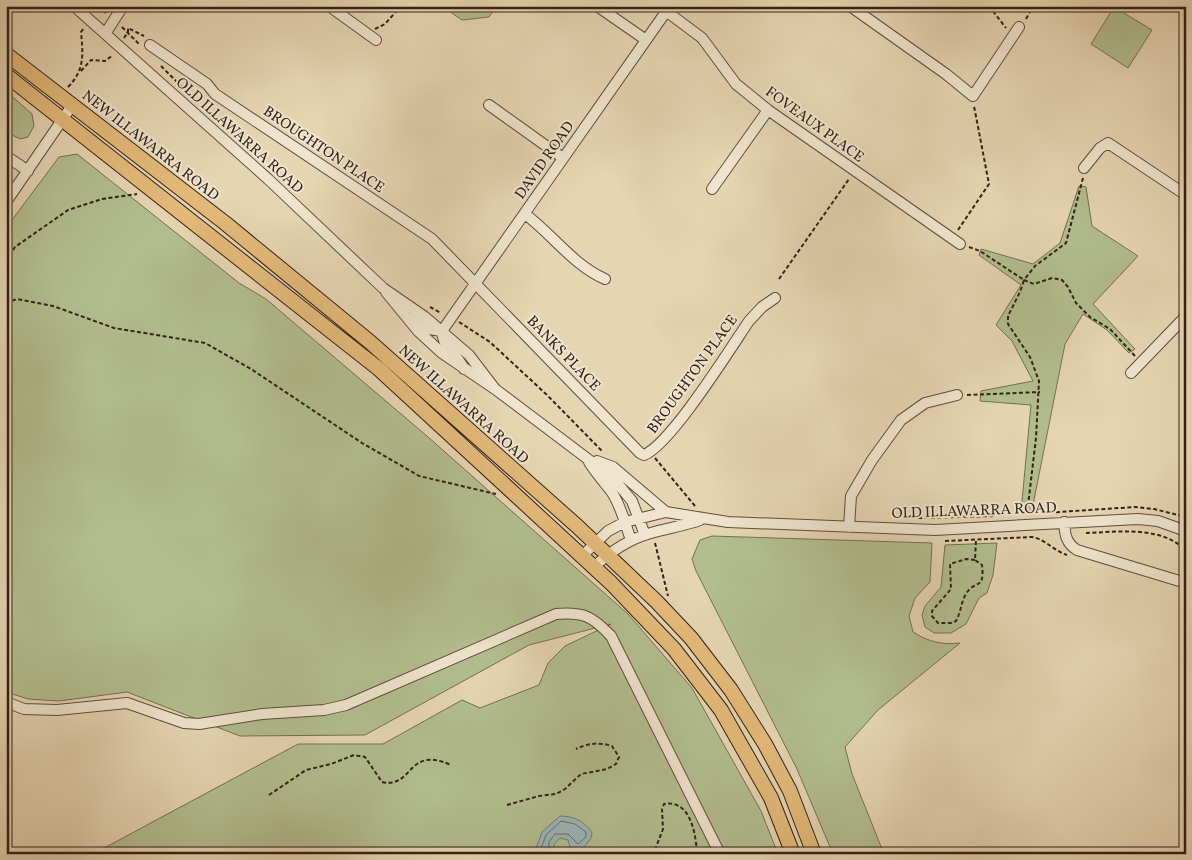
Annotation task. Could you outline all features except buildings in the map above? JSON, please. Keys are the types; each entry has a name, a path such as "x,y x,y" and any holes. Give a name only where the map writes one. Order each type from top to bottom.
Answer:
{"highway":[{"name":"NEW ILLAWARRA ROAD","path":"6,54 225,223 370,342 596,543 691,638 731,690 765,744 790,791 814,854"},
{"name":"NEW ILLAWARRA ROAD","path":"6,75 156,191 379,369 594,567 674,649 721,710 771,798 793,854"}],"street":[{"name":"OLD ILLAWARRA ROAD","path":"74,6 268,179 383,288 400,311 424,337 464,369 495,389 587,456 624,490 632,501 645,535"},
{"path":"105,34 124,6"},
{"path":"329,6 373,37"},
{"path":"597,6 646,40"},
{"path":"850,6 946,74 972,96 1019,27"},
{"name":"DAVID ROAD","path":"442,331 668,8"},
{"name":"FOVEAUX PLACE","path":"668,8 702,38 736,84 768,110 958,242"},
{"name":"BROUGHTON PLACE","path":"145,46 207,84 215,94 432,239 475,283"},
{"path":"6,202 73,104"},
{"path":"489,105 563,158"},
{"path":"712,189 768,110"},
{"path":"1084,168 1100,148 1108,143 1186,195"},
{"path":"6,156 28,171"},
{"path":"525,214 542,227 582,266 605,279"},
{"name":"BANKS PLACE","path":"475,283 631,446"},
{"name":"OLD ILLAWARRA ROAD","path":"383,288 408,303 469,355 495,389"},
{"name":"BROUGHTON PLACE","path":"631,446 644,455 650,453 677,425 749,321 762,307 775,298"},
{"path":"400,311 411,316 429,329 442,331 444,344 459,357 464,369"},
{"path":"1131,373 1140,361 1186,316"},
{"path":"850,527 851,496 872,460 900,420 925,404 957,395"},
{"name":"OLD ILLAWARRA ROAD","path":"587,456 613,467 666,512"},
{"name":"OLD ILLAWARRA ROAD","path":"587,456 597,476 611,492 631,540"},
{"name":"OLD ILLAWARRA ROAD","path":"582,556 608,532 625,522 666,512 850,527 935,530 1064,522 1151,520 1186,531"},
{"name":"OLD ILLAWARRA ROAD","path":"594,567 607,554 631,540 645,535 681,528 699,515"},
{"path":"1064,522 1065,536 1071,546 1077,550 1186,583"},
{"path":"6,702 24,709 56,710 127,703 184,723 199,724 262,714 324,710 346,705 556,614 575,612 595,619 611,636 720,854"}],"path":[{"path":"373,37 401,6"},
{"path":"989,6 1013,36"},
{"path":"1019,27 1033,6"},
{"path":"81,71 83,53 81,32 99,7 145,46"},
{"path":"66,89 91,60 105,61 112,57 128,32"},
{"path":"158,63 195,100"},
{"path":"972,96 989,184 958,231 958,242 980,251 1024,280 1034,284 1052,278 1062,280 1076,303 1110,330 1140,361"},
{"path":"1027,514 1040,392 1039,381 1030,357 1008,324 1008,316 1024,280 1035,266 1066,243 1083,180 1084,168"},
{"path":"779,279 848,179"},
{"path":"6,261 15,247 68,210 102,199 156,191"},
{"path":"6,303 17,299 53,306 114,328 206,343 251,369 362,443 418,476 498,495"},
{"path":"424,304 490,342 547,395 595,446 609,456"},
{"path":"957,395 1040,392"},
{"path":"650,453 699,515"},
{"path":"915,518 999,516"},
{"path":"1086,533 1128,532 1164,536 1176,542 1186,551"},
{"path":"940,541 1032,537"},
{"path":"975,560 976,539"},
{"path":"966,559 975,560 982,565 983,576 981,582 966,593 956,621 952,623 938,623 932,616 932,612 951,589 950,564 966,559"},
{"path":"507,805 539,796 556,794 565,789 581,774 608,769 616,764 619,757 612,746 603,743 584,745 576,749"},
{"path":"269,795 306,770 331,764 354,754 365,757 382,782 391,784 398,782 421,760 430,759 450,765"},
{"path":"655,850 663,829 662,809 664,804 672,803 680,806 687,814 693,829 697,854"}],"green space":[{"path":"442,6 497,6 489,17 462,20"},
{"path":"1114,7 1152,30 1128,68 1091,44"},
{"path":"6,91 32,114 34,126 28,137 20,139 6,132"},
{"path":"77,154 239,283 266,299 428,437 628,614 692,688 761,811 778,854 93,854 298,744 383,744 462,700 480,708 539,685 548,663 565,646 611,624 529,645 365,735 240,736 127,692 59,701 28,699 6,692 6,228 59,157"},
{"path":"1079,186 1086,187 1092,226 1138,256 1093,304 1135,349 1129,353 1107,330 1083,314 1065,344 1032,510 1021,512 1031,405 980,401 981,391 1033,381 1012,341 996,325 1021,285 979,255 981,249 1033,264 1060,243"},
{"path":"712,536 932,543 930,582 915,598 909,616 913,632 936,642 947,644 960,643 878,710 845,747 852,774 884,854 833,854 797,769 696,571 692,559 700,540"},
{"path":"997,543 993,575 987,593 979,598 966,624 951,633 934,633 925,627 922,615 925,606 941,587 945,545"}],"water":[{"path":"560,816 574,818 582,822 592,833 591,838 579,854 572,854 568,840 560,838 554,844 555,854 534,854 542,832"}]}
